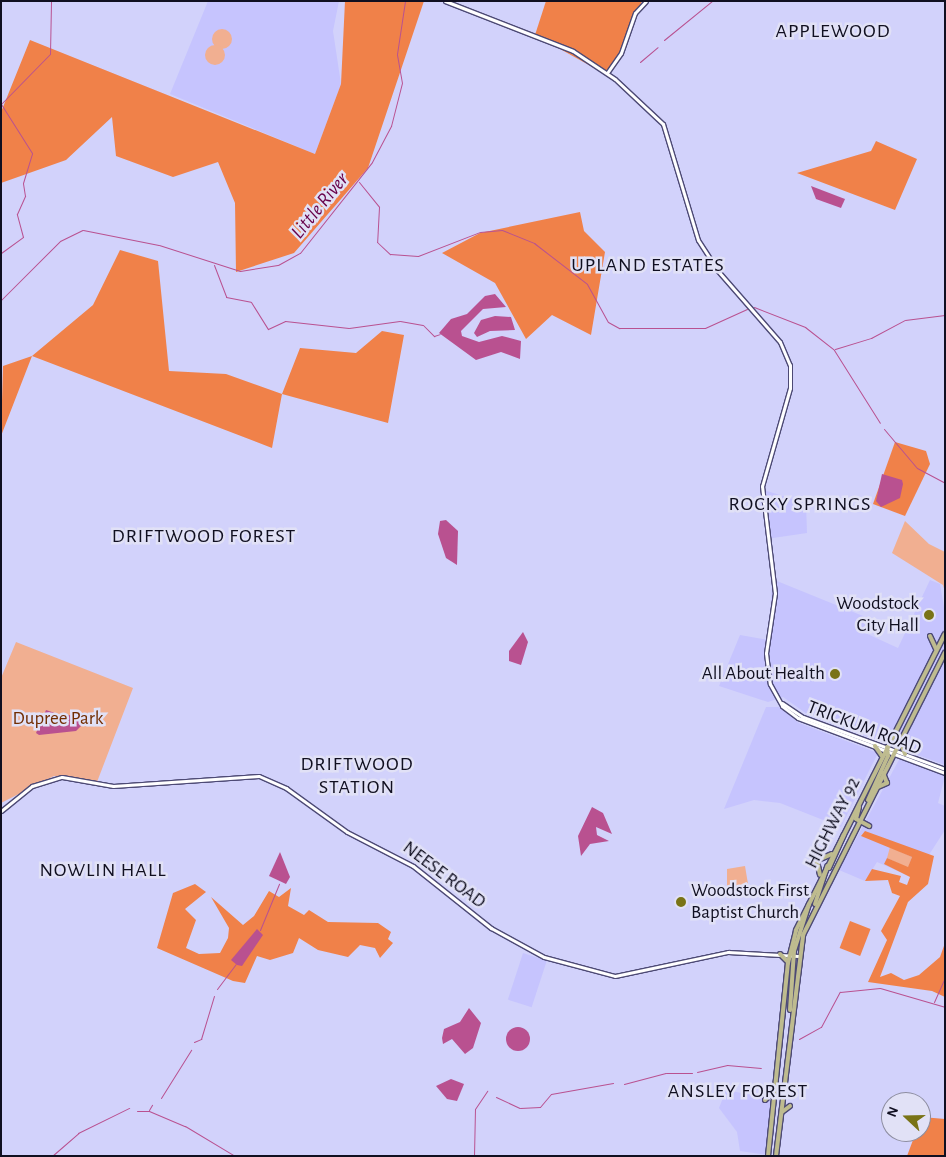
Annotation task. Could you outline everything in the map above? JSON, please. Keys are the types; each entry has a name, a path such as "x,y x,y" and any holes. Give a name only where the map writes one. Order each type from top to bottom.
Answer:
{"main road":[{"path":"936,651 930,636 945,634"},
{"name":"HIGHWAY 92","path":"794,955 792,946 809,900 828,867 945,634"},
{"name":"HIGHWAY 92","path":"768,1156 788,963 794,955 813,911 945,653"},
{"path":"900,740 905,754"},
{"path":"875,746 882,757"},
{"path":"865,808 887,749"},
{"path":"891,758 899,755"},
{"path":"876,788 887,783 883,773"},
{"path":"862,797 856,817 859,822 869,826 863,814"},
{"path":"813,911 828,867 846,828"},
{"path":"819,880 816,861 834,853"},
{"path":"776,1156 791,1015 794,955 809,900"},
{"path":"788,963 781,954 792,946"},
{"path":"765,1100 775,1089"},
{"path":"781,1114 790,1106"}],"street":[{"name":"TRICKUM ROAD","path":"445,1 553,41 607,73 662,124 698,240 788,358 790,388 767,461 761,497 775,593 766,664 780,701 798,718 887,749"},
{"path":"607,73 643,2"},
{"name":"TRICKUM ROAD","path":"780,701 802,717 945,771"},
{"name":"TRICKUM ROAD","path":"894,752 905,754 945,771"},
{"name":"NEESE ROAD","path":"1,811 32,786 62,777 113,786 260,776 286,788 347,832 417,868 491,928 535,954 616,976 702,959 730,951 794,955"}],"shaded area":[{"path":"208,1 339,1 333,31 341,84 315,154 170,94"},
{"path":"345,1 424,1 368,168 294,253 236,272 235,203 218,162 173,177 116,156 112,117 66,160 1,183 1,112 30,40 315,154 341,84"},
{"path":"546,1 642,1 623,50 605,74 535,35"},
{"path":"876,141 917,159 895,210 797,173 871,151"},
{"path":"811,186 845,199 841,208 816,199"},
{"path":"580,212 584,231 605,252 591,335 552,315 526,339 495,283 442,253 480,233"},
{"path":"120,250 158,261 169,371 226,374 282,394 272,448 32,356 93,305"},
{"path":"495,294 506,307 483,309 461,331 462,336 479,342 502,336 521,341 520,359 501,352 476,360 439,333 451,319 467,314 485,296"},
{"path":"495,316 511,317 515,330 490,331 477,337 474,333 481,320"},
{"path":"382,331 404,335 388,423 282,394 300,348 356,353"},
{"path":"32,356 1,436 3,366"},
{"path":"895,442 926,451 930,464 905,516 873,504"},
{"path":"882,474 902,480 903,484 900,498 881,507 876,501"},
{"path":"760,489 806,503 807,533 766,539"},
{"path":"446,520 458,531 457,565 446,558 438,534 440,521"},
{"path":"772,579 868,618 863,632 898,648 930,580 940,584 945,613 945,765 807,714 783,697 768,702 719,686 740,635 769,640"},
{"path":"523,632 528,642 521,665 509,661 509,651"},
{"path":"766,707 779,707 799,723 878,753 841,827 780,803 754,800 724,809"},
{"path":"46,710 64,716 83,713 89,718 76,731 39,735 36,733"},
{"path":"900,758 945,776 938,803 945,806 945,830 914,878 877,862 865,881 839,870"},
{"path":"592,807 603,813 612,834 596,827 597,835 609,841 590,844 581,856 578,836"},
{"path":"865,831 934,856 928,884 908,902 880,977 891,973 904,980 919,975 940,957 945,943 945,997 932,991 868,982 887,940 881,931 900,896 892,893 888,880 865,881 872,869 901,876 899,882 907,885 910,877 884,864 887,858 908,867 912,857 861,836"},
{"path":"280,852 290,877 286,884 269,876"},
{"path":"195,884 206,892 185,909 196,920 186,948 199,954 220,953 228,938 229,928 211,897 243,925 254,916 269,891 279,897 291,888 288,906 304,915 309,910 328,922 378,923 391,932 388,939 393,943 380,958 375,948 360,945 348,957 318,950 299,938 293,953 270,960 257,956 245,983 233,981 157,948 173,893"},
{"path":"850,921 871,929 860,956 840,948"},
{"path":"257,929 263,935 242,966 237,965 231,960"},
{"path":"523,953 547,961 532,1007 508,1000"},
{"path":"469,1008 481,1023 473,1048 465,1054 452,1039 443,1044 442,1038 444,1029 460,1022"},
{"path":"518,1027 526,1031 530,1039 526,1047 518,1051 510,1047 506,1039 510,1031"},
{"path":"451,1079 464,1084 457,1101 447,1099 436,1086"},
{"path":"726,1090 771,1099 767,1155 740,1151 737,1132 719,1108"},
{"path":"931,1118 945,1119 945,1156 907,1156 912,1142 931,1142"}],"green space":[{"path":"222,29 229,32 232,39 229,46 222,49 215,46 212,39 215,32"},
{"path":"215,45 222,48 225,55 222,62 215,65 208,62 205,55 208,48"},
{"path":"905,521 929,544 945,552 945,592 943,585 892,553"},
{"name":"Dupree Park","path":"16,642 133,688 97,782 54,776 1,803 1,678"},
{"path":"890,847 912,857 908,868 887,858"},
{"path":"745,866 750,896 727,898 727,869"}],"waterway":[{"path":"1,253 23,237 17,214 25,196 23,183 32,153 1,104 50,54 51,1"},
{"name":"Little River","path":"1,300 60,241 83,230 159,245 240,271 278,265 300,253 372,162 391,126 402,83 397,54 405,1"},
{"path":"664,40 712,1"},
{"path":"640,62 658,47"},
{"path":"359,182 379,207 377,242 390,254 418,256 480,232 502,230 534,243 587,284 608,322 619,328 705,328 747,309"},
{"path":"214,265 226,297 251,302 268,329 285,321 349,328 400,321 423,325 434,336 440,334"},
{"path":"754,307 805,327 834,350 880,423"},
{"path":"835,349 871,338 905,320 945,315"},
{"path":"884,429 917,468 945,483"},
{"path":"260,930 279,884"},
{"path":"217,989 236,964"},
{"path":"934,1002 945,977"},
{"path":"799,1039 821,1027 840,992 880,988 945,1007"},
{"path":"194,1042 201,1039 214,996"},
{"path":"161,1098 191,1050"},
{"path":"697,1072 727,1065 761,1068"},
{"path":"624,1084 666,1073 692,1073"},
{"path":"496,1097 520,1108 540,1107 551,1094 613,1083"},
{"path":"474,1156 475,1109 487,1091"},
{"path":"149,1110 152,1105"},
{"path":"52,1156 78,1133 129,1108"},
{"path":"137,1111 149,1111 185,1126 235,1156"}],"place":[{"name":"Woodstock City Hall","path":"929,615"},
{"name":"All About Health","path":"835,674"},
{"name":"Woodstock First Baptist Church","path":"681,902"}],"district":[{"name":"APPLEWOOD","path":"833,31"},
{"name":"UPLAND ESTATES","path":"648,265"},
{"name":"ROCKY SPRINGS","path":"800,504"},
{"name":"DRIFTWOOD FOREST","path":"204,536"},
{"name":"DRIFTWOOD STATION","path":"357,776"},
{"name":"NOWLIN HALL","path":"103,870"},
{"name":"ANSLEY FOREST","path":"738,1091"}]}
